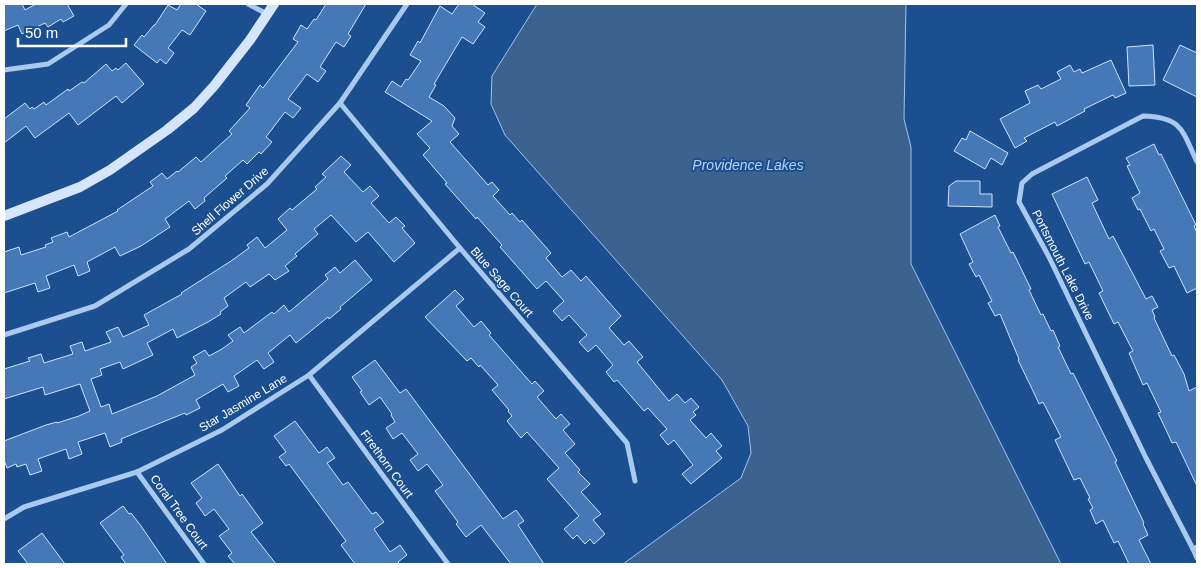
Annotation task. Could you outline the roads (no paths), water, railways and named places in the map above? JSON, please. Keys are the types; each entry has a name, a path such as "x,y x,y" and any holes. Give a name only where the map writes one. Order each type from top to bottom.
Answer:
{"street":[{"path":"4,70 48,64 109,25 126,4"},
{"path":"248,4 267,14"},
{"path":"4,216 80,187 110,170 167,130 194,108 214,86 250,40 274,4"},
{"name":"Shell Flower Drive","path":"4,335 95,306 189,249 267,184 340,103 407,4"},
{"name":"Blue Sage Court","path":"340,103 460,248 627,444 635,480"},
{"name":"Portsmouth Lake Drive","path":"1197,162 1182,130 1170,119 1157,116 1143,116 1032,174 1022,182 1020,202 1049,257 1146,458 1195,548 1197,558"},
{"name":"Star Jasmine Lane","path":"4,519 24,507 137,472 222,430 309,376 460,248"},
{"name":"Firethorn Court","path":"309,376 448,564"},
{"name":"Coral Tree Court","path":"137,472 204,564"}],"water":[{"name":"Providence Lakes","path":"537,4 906,4 904,119 911,147 911,264 1061,564 623,564 741,478 751,453 748,426 722,380 505,135 491,104 492,76"}]}
